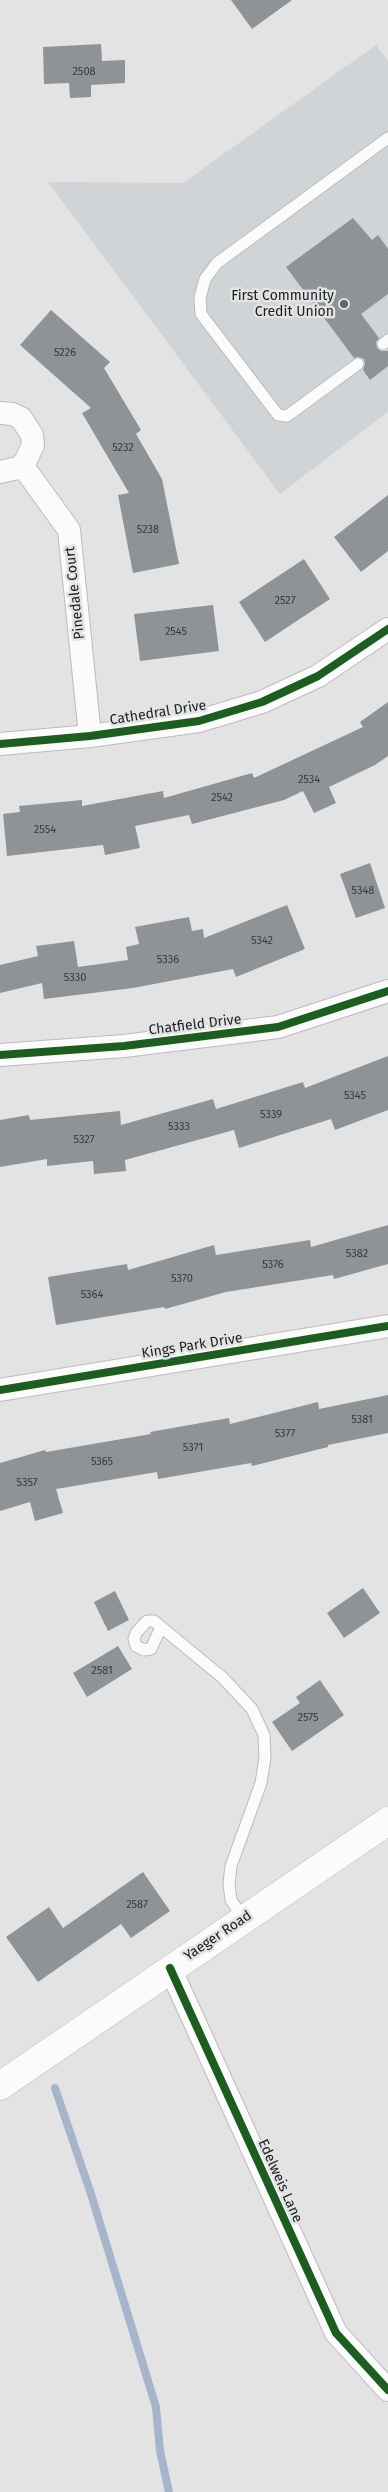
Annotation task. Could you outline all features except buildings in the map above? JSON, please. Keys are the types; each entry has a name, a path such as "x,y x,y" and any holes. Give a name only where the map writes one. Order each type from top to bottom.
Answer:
{"street":[{"path":"0,413 12,414 21,418 32,434 30,454 22,464 8,471 0,472"},
{"name":"Pinedale Court","path":"22,464 69,530 90,736"},
{"name":"Cathedral Drive","path":"0,744 90,736 199,721 262,702 318,676 388,629"},
{"name":"Chatfield Drive","path":"0,1055 124,1046 278,1027 388,991"},
{"name":"Kings Park Drive","path":"0,1390 388,1326"},
{"name":"Yaeger Road","path":"0,2086 170,1968 388,1821"},
{"name":"Edelweis Lane","path":"170,1968 336,2333 388,2390"}],"lane":[{"path":"358,364 287,416 278,415 201,314 200,298 205,279 216,263 388,138"},
{"path":"161,1627 223,1678 252,1710 264,1735 265,1757 261,1783 231,1866 229,1883 231,1900 244,1919"}],"shaded area":[{"path":"376,45 388,61 388,412 280,494 48,182 183,183"}],"waterway":[{"path":"55,2088 91,2194 156,2407 160,2451 169,2492"}],"cycle path":[{"path":"0,744 90,736 199,721 262,702 318,676 388,629"},
{"path":"0,1055 124,1046 278,1027 388,991"},
{"path":"0,1390 388,1326"},
{"path":"170,1968 336,2333 388,2390"}],"place":[{"name":"First Community Credit Union","path":"344,304"}]}
